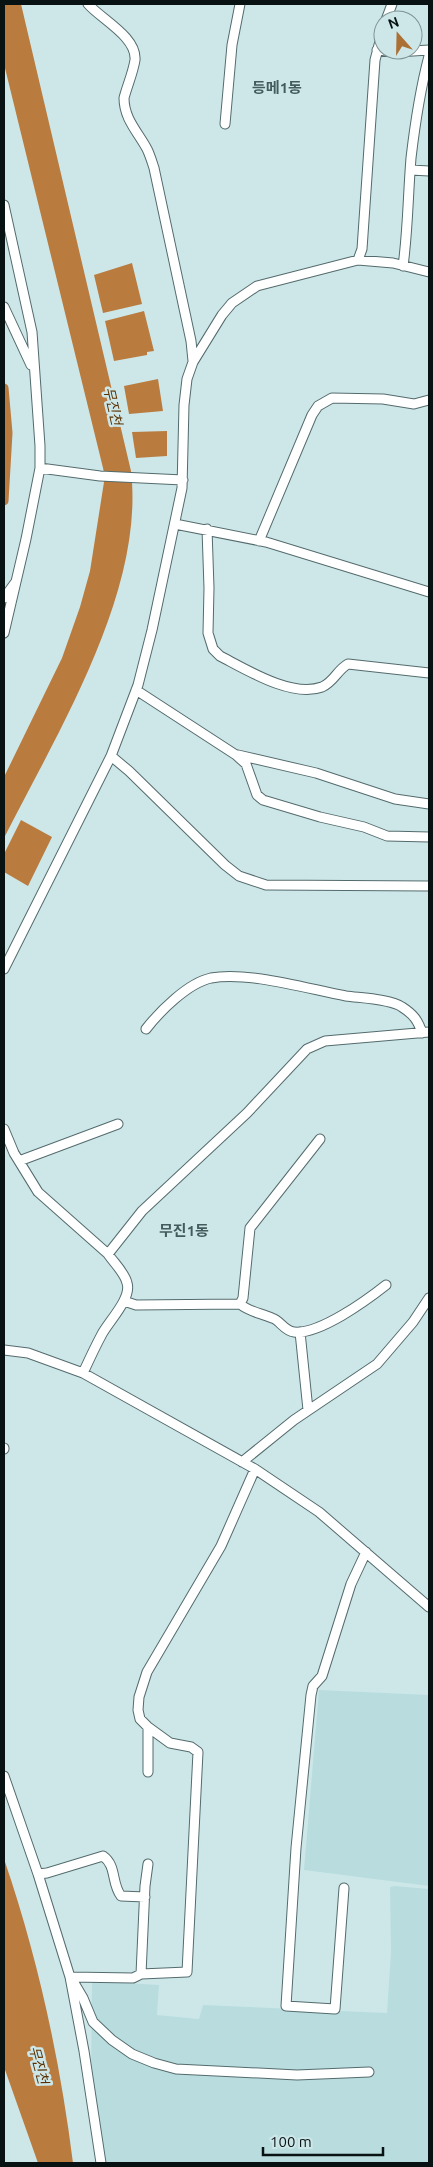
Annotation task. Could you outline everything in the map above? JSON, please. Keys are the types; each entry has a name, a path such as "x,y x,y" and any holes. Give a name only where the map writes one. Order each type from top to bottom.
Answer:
{"street":[{"path":"88,4 120,30 133,50 135,57 124,98 124,105 131,124 147,150 154,168 191,341 193,362"},
{"path":"225,124 232,45 240,4"},
{"path":"403,266 418,107 429,56"},
{"path":"358,260 362,249 374,60"},
{"path":"411,170 429,171"},
{"path":"4,205 32,332 40,468 4,633"},
{"path":"4,239 8,226"},
{"path":"4,970 111,756 136,690 152,630 183,480 184,405 187,379 193,362 222,315 232,303 257,286 358,260 403,266 429,272"},
{"path":"4,307 34,370"},
{"path":"259,541 308,422 318,406 332,398 348,397 383,399 414,404 429,400"},
{"path":"40,468 100,476 183,480"},
{"path":"175,524 259,541 429,592"},
{"path":"207,530 210,588 208,633 213,649 220,656 279,684 300,690 323,686 331,681 348,664 429,673"},
{"path":"4,598 17,580"},
{"path":"136,690 236,754 246,764 257,795 263,800 320,817 364,827 387,836 429,837"},
{"path":"236,754 316,773 395,799 429,804"},
{"path":"111,756 129,771 225,865 239,876 252,881 280,886 429,886"},
{"path":"108,1254 142,1211 247,1113 307,1048 325,1041 426,1032 416,1016 401,1006 394,1004 297,986 225,976 209,978 196,984 155,1018 146,1029"},
{"path":"19,1161 118,1124"},
{"path":"4,1129 19,1161 38,1192 108,1254 128,1285 124,1301 102,1334 83,1373"},
{"path":"240,1304 243,1298 250,1228 320,1139"},
{"path":"124,1301 136,1305 240,1304 245,1308 275,1318 282,1326 293,1332 300,1332 314,1328 346,1313 386,1285"},
{"path":"242,1462 308,1410 376,1364 413,1322 429,1298"},
{"path":"300,1332 308,1410"},
{"path":"4,1350 28,1353 83,1373 255,1469 319,1512 429,1607"},
{"path":"70,1977 133,1978 141,1974 187,1972 198,1752 191,1747 170,1743 148,1728 140,1719 138,1710 143,1680 221,1546 255,1469"},
{"path":"344,1888 335,2009 286,2006 296,1848 311,1695 313,1686 322,1676 351,1584 366,1552"},
{"path":"148,1728 148,1772"},
{"path":"4,1776 38,1874 70,1977 84,2051 101,2163"},
{"path":"38,1874 103,1856 108,1859 112,1868 115,1886 121,1896 145,1897"},
{"path":"141,1974 148,1864"},
{"path":"70,1977 82,1998 92,2022 112,2040 132,2054 154,2063 176,2069 297,2075 369,2072"}],"shaded area":[{"path":"319,1690 429,1695 429,1886 304,1870"},
{"path":"390,1887 429,1889 429,2163 105,2163 91,2074 92,1981 159,1985 157,2015 199,2019 203,2005 387,2013 391,1952"}],"water":[{"name":"무진천","path":"4,4 21,4 131,471 132,517 125,565 111,613 93,660 71,708 4,838 4,777 62,658 80,607 90,571 104,472 4,64"},
{"path":"132,263 142,304 103,313 94,275"},
{"path":"144,311 154,351 147,352 147,355 114,361 105,321"},
{"path":"158,379 163,411 129,414 124,386"},
{"path":"167,431 167,456 136,458 132,432"},
{"path":"21,820 52,837 28,886 4,872 4,854"},
{"name":"무진천","path":"4,1859 27,1934 46,2010 62,2086 73,2163 38,2163 4,2067"}],"waterway":[{"path":"4,388 8,433 4,501"}],"district":[{"name":"등메1동","path":"277,87"},
{"name":"무진1동","path":"184,1230"}]}
